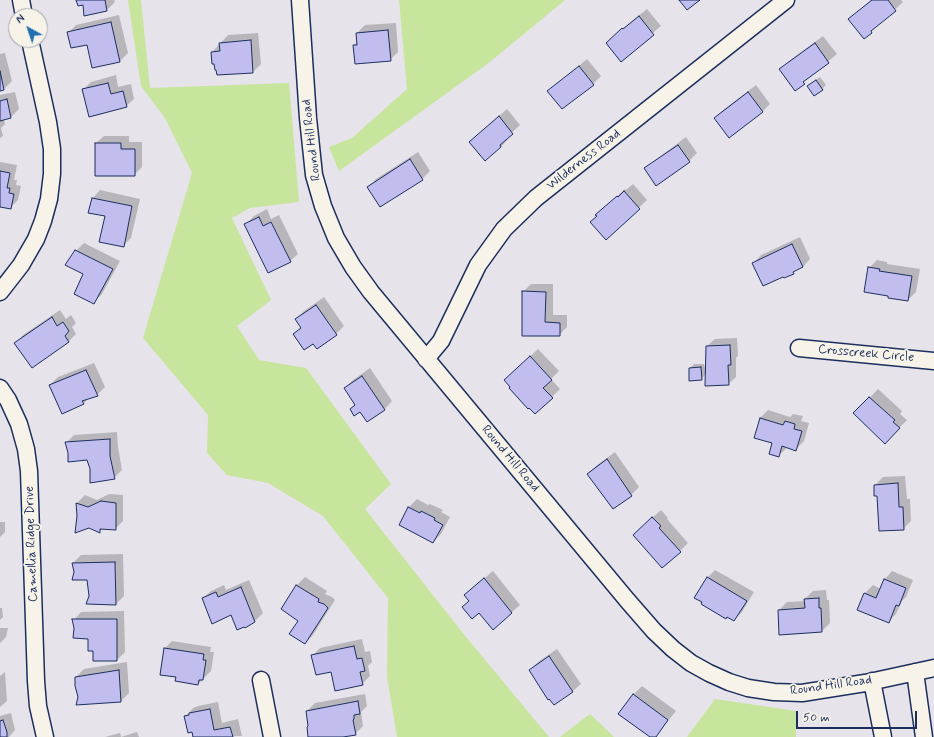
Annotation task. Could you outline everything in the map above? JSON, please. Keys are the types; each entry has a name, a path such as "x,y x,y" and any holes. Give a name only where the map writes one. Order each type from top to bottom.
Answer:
{"street":[{"name":"Round Hill Road","path":"300,0 310,148 314,175 323,206 336,238 370,292 654,631 691,663 709,673 729,682 748,688 774,692 802,693 872,681 934,668"},
{"name":"Wilderness Road","path":"426,360 441,341 478,265 510,224 542,193 786,0"},
{"path":"0,292 21,265 36,240 44,221 49,199 52,174 52,149 48,122 32,48"},
{"name":"Crosscreek Circle","path":"799,348 934,361"},
{"name":"Camellia Ridge Drive","path":"0,388 8,400 19,424 26,450 29,471 38,706 45,737"},
{"path":"915,672 924,737"},
{"path":"261,680 272,737"},
{"path":"872,681 883,737"}],"green space":[{"path":"128,0 141,0 150,88 289,83 299,202 250,208 232,218 271,300 237,326 259,360 306,368 391,484 365,509 466,637 549,737 397,737 387,677 388,598 323,516 268,483 227,475 207,453 208,415 143,338 192,173 165,118 141,86"},
{"path":"399,0 565,0 490,62 339,171 329,147 352,138 407,89"},
{"path":"715,699 796,711 796,737 687,737"},
{"path":"590,714 614,737 560,737"}],"building":[{"path":"76,0 105,0 107,11 84,16 83,5 78,6"},
{"path":"679,0 700,0 687,10"},
{"path":"872,0 888,0 896,11 871,31 872,33 864,39 848,19"},
{"path":"639,16 654,35 621,62 606,43 622,28 623,29"},
{"path":"111,22 120,62 92,68 87,45 71,48 67,32"},
{"path":"388,30 391,61 355,64 353,45 357,45 356,33"},
{"path":"251,40 253,73 217,75 214,64 212,64 211,52 220,51 219,43"},
{"path":"815,43 829,63 803,82 805,84 795,91 779,69"},
{"path":"579,66 594,85 562,109 547,91"},
{"path":"0,71 4,90 0,91"},
{"path":"816,80 823,90 814,96 807,86"},
{"path":"108,83 111,94 123,91 127,107 89,117 82,89"},
{"path":"748,92 763,112 729,138 714,118"},
{"path":"7,99 11,118 0,121 0,101"},
{"path":"499,116 513,134 485,161 469,142"},
{"path":"95,143 121,143 121,149 135,149 135,176 95,176"},
{"path":"678,145 690,162 656,186 644,168"},
{"path":"410,159 423,180 380,207 367,187"},
{"path":"0,171 10,173 7,188 10,188 9,193 14,194 11,209 0,207"},
{"path":"624,191 640,209 606,240 590,222 597,216 595,215"},
{"path":"92,198 132,206 124,247 99,242 105,216 88,213"},
{"path":"259,217 263,226 271,222 291,262 268,273 244,224"},
{"path":"792,244 803,267 793,272 794,274 763,286 752,263"},
{"path":"75,250 113,269 94,304 74,294 83,274 65,265"},
{"path":"868,267 880,269 879,271 912,276 908,301 864,292"},
{"path":"522,291 546,292 545,322 560,323 560,336 522,336"},
{"path":"316,305 337,335 317,349 313,344 304,350 293,334 301,328 295,319"},
{"path":"52,317 57,326 63,322 69,331 65,336 69,342 32,368 14,343"},
{"path":"730,345 731,365 728,365 729,385 705,386 706,346"},
{"path":"530,356 552,380 543,388 553,398 535,414 529,408 528,409 509,388 510,387 504,380"},
{"path":"701,367 702,380 689,381 689,368"},
{"path":"86,370 98,396 82,401 84,404 62,414 49,385"},
{"path":"362,376 385,410 367,422 360,412 354,416 350,409 355,405 344,388"},
{"path":"869,397 895,420 893,422 900,428 885,444 853,413"},
{"path":"760,418 783,425 785,421 795,424 794,429 802,431 796,451 782,446 779,457 769,454 772,443 754,438"},
{"path":"110,439 110,456 115,479 90,483 90,469 87,460 68,462 68,453 65,442"},
{"path":"607,459 632,496 613,509 587,474"},
{"path":"898,483 899,507 903,507 904,530 879,531 877,496 874,496 874,485"},
{"path":"101,501 116,503 116,530 100,529 100,533 89,528 75,533 77,516 76,503 88,507"},
{"path":"408,507 420,513 421,511 435,518 434,520 443,525 433,543 399,525"},
{"path":"652,517 661,526 659,528 681,552 662,568 633,535"},
{"path":"115,562 116,605 86,604 89,596 87,580 72,580 74,572 72,563"},
{"path":"707,577 747,601 734,621 727,617 726,619 694,598"},
{"path":"484,578 512,613 493,630 479,613 472,619 462,607 469,601 464,595"},
{"path":"884,579 906,588 899,606 896,605 889,623 857,610 864,593 876,598"},
{"path":"296,585 319,599 318,602 324,604 328,608 305,644 289,634 298,621 281,609"},
{"path":"241,587 255,622 245,628 244,627 237,630 231,615 212,624 202,598 216,592 218,597"},
{"path":"819,598 822,632 779,635 778,610 805,608 804,599"},
{"path":"72,619 117,619 117,661 93,661 93,651 88,651 88,639 73,638 74,628"},
{"path":"354,646 357,659 362,658 365,671 360,672 363,685 335,691 331,672 316,675 311,655"},
{"path":"164,648 204,654 203,660 206,660 203,680 199,680 198,685 175,681 176,677 160,675"},
{"path":"549,656 573,692 554,705 549,699 548,700 529,670"},
{"path":"119,670 121,702 76,705 78,697 75,686 75,677"},
{"path":"633,694 668,720 656,737 650,737 618,714"},
{"path":"358,701 360,714 354,715 353,720 356,735 343,737 308,737 306,711"},
{"path":"210,709 214,730 230,727 233,737 193,737 192,732 188,733 184,716 189,715 189,713"},
{"path":"3,720 7,737 0,737 0,721"}]}
